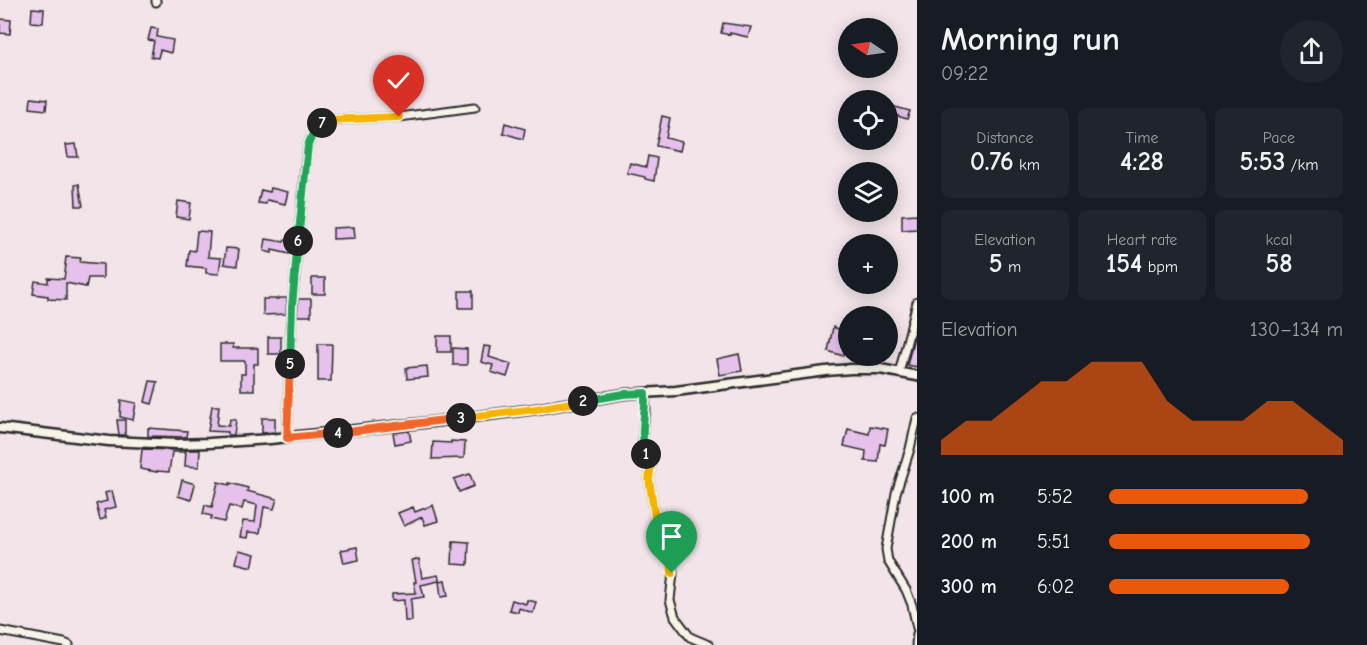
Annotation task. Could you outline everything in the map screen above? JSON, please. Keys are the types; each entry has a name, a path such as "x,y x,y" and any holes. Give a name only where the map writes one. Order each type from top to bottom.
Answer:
{"street":[{"path":"287,438 293,296 308,145 316,126 326,120 399,117 475,107"},
{"path":"899,373 917,302"},
{"path":"0,428 109,441 177,444 287,438 536,409 624,394 676,392 826,371 880,369 917,376"},
{"path":"645,393 646,410 642,442 651,466 649,479 657,531 671,560 670,600 675,617 690,637 710,645"},
{"path":"917,418 896,493 886,549 888,561 906,590 912,605 917,628"},
{"path":"0,631 69,645"},
{"path":"916,645 917,634"}],"building":[{"path":"32,8 44,9 43,23 31,22"},
{"path":"0,19 11,20 10,34 0,33"},
{"path":"723,23 751,27 748,37 721,33"},
{"path":"151,28 158,29 157,37 173,40 171,53 160,50 158,58 151,57 154,41 148,40"},
{"path":"31,98 47,100 46,110 30,108"},
{"path":"898,108 910,111 907,119 898,116"},
{"path":"662,116 670,118 666,138 682,142 680,151 656,146"},
{"path":"505,123 525,129 523,139 503,133"},
{"path":"76,144 78,157 68,157 66,145"},
{"path":"648,156 657,158 654,181 627,173 630,163 646,167"},
{"path":"79,184 83,206 76,206 75,185"},
{"path":"271,188 288,192 285,204 267,200 266,204 258,203 261,190 270,192"},
{"path":"178,201 191,203 189,219 176,217"},
{"path":"917,214 917,229 902,230 902,215"},
{"path":"354,227 355,238 333,239 333,228"},
{"path":"197,231 210,232 208,257 221,258 219,274 206,273 206,268 187,266 189,250 195,251"},
{"path":"266,239 292,241 290,254 272,250 272,253 264,251"},
{"path":"226,248 239,249 237,266 224,264"},
{"path":"66,257 81,258 80,262 103,264 103,278 88,278 86,287 66,283 66,300 48,299 48,296 33,294 35,281 48,283 48,278 64,279"},
{"path":"312,278 325,278 325,294 312,294"},
{"path":"459,291 473,291 473,308 459,308"},
{"path":"287,298 286,314 263,315 263,299"},
{"path":"298,299 311,299 311,316 297,316"},
{"path":"833,327 838,329 838,354 828,351"},
{"path":"437,336 451,336 451,352 437,352"},
{"path":"268,337 281,337 281,354 268,354"},
{"path":"914,337 917,338 917,367 907,365"},
{"path":"220,344 233,344 233,348 258,348 258,364 254,364 254,390 241,390 241,374 245,374 245,361 220,361"},
{"path":"318,344 332,344 331,381 318,381"},
{"path":"484,346 491,347 489,357 511,364 507,377 491,372 493,365 481,362"},
{"path":"453,348 467,349 467,365 453,365"},
{"path":"739,354 742,371 720,375 717,359"},
{"path":"427,366 428,377 407,379 406,368"},
{"path":"150,381 158,382 152,404 145,402"},
{"path":"121,400 136,403 133,420 120,417"},
{"path":"212,406 219,406 217,425 229,426 230,419 236,420 234,435 228,435 228,432 208,431"},
{"path":"262,418 275,418 275,432 262,433"},
{"path":"117,420 125,420 125,435 119,435"},
{"path":"870,426 888,429 885,445 880,444 878,462 865,461 866,451 844,446 848,429 869,434"},
{"path":"148,428 187,431 186,437 148,436"},
{"path":"409,431 411,441 395,444 393,433"},
{"path":"451,441 465,442 464,458 432,459 433,442 451,443"},
{"path":"142,449 184,450 184,452 172,452 169,472 157,472 140,469"},
{"path":"186,450 200,450 199,467 185,466"},
{"path":"470,474 474,486 459,492 454,479"},
{"path":"182,480 195,484 191,500 178,496"},
{"path":"218,482 248,488 247,491 277,499 274,509 264,507 260,533 248,532 247,538 240,537 243,521 255,522 257,505 244,502 242,509 229,506 224,522 211,519 212,516 203,514 205,505 212,507"},
{"path":"112,491 116,507 104,510 106,518 100,520 96,504 107,501 105,493"},
{"path":"433,505 438,521 425,525 422,517 404,526 398,513 413,507 415,512"},
{"path":"453,541 469,542 468,565 452,564"},
{"path":"357,547 359,560 344,563 341,550"},
{"path":"239,550 255,554 252,567 236,563"},
{"path":"419,559 422,578 438,575 440,581 445,580 448,596 441,597 439,581 421,585 424,597 411,599 412,621 405,621 404,600 392,601 392,594 416,593 412,560"},
{"path":"512,600 526,604 527,600 536,602 533,613 519,608 518,612 509,610"}],"route":[{"path":"399,117 326,120 316,126 308,145 292,307 287,438 536,409 624,394 645,393 646,410 642,442 651,466 649,479 657,531 671,560 672,573"}]}
